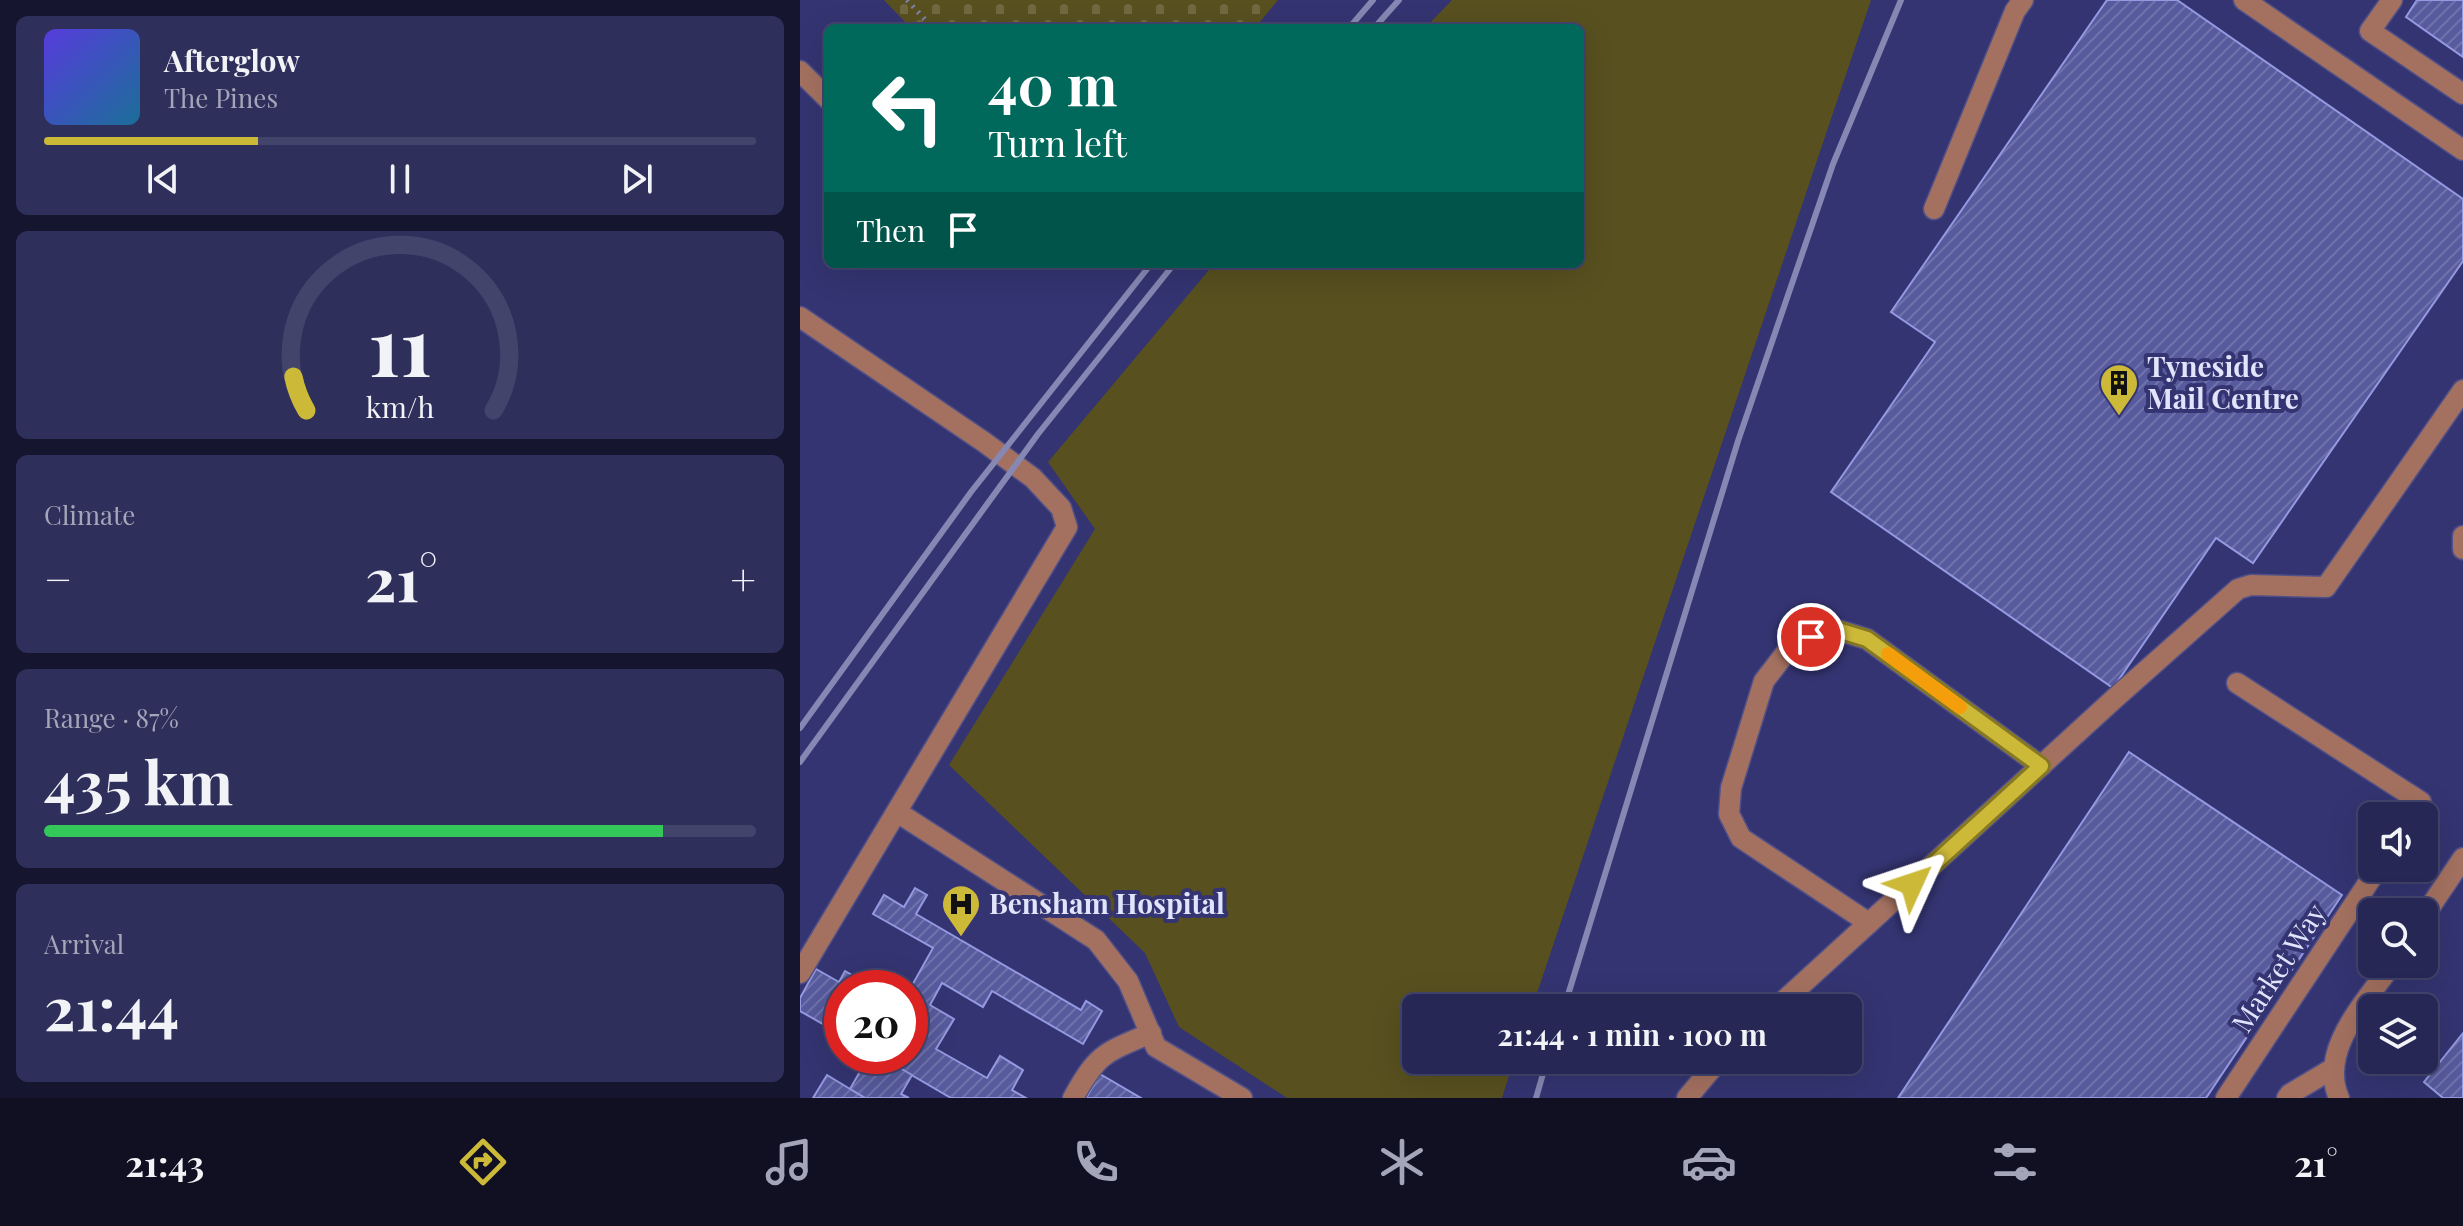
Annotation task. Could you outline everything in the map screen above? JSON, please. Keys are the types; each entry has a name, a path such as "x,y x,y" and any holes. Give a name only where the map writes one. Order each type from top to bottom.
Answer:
{"street":[{"path":"1934,209 2015,11 2023,0"},
{"path":"2244,0 2266,6 2463,150"},
{"path":"2392,0 2370,31 2463,94"},
{"path":"800,71 824,95"},
{"path":"800,973 1067,527 1061,508 1042,488 984,442 801,321"},
{"path":"1791,994 2238,589 2251,585 2326,587 2463,390"},
{"path":"2463,536 2463,549"},
{"path":"1869,923 1741,838 1729,814 1731,788 1764,681 1791,646 1831,628 1867,639 2041,766"},
{"path":"2237,683 2421,802"},
{"path":"897,812 1096,940 1128,981 1156,1047 1242,1098"},
{"path":"2436,898 2463,858"},
{"name":"Market Way","path":"2226,1098 2369,882"},
{"path":"2339,1098 2332,1069 2340,1041 2383,978"},
{"path":"1073,1098 1090,1066 1109,1051 1151,1033"},
{"path":"2287,1098 2332,1069"},
{"path":"1687,1098 1707,1074"}],"path":[{"path":"907,0 929,24"}],"green space":[{"path":"884,0 1278,0 1258,24 907,24"},
{"path":"1452,0 1871,0 1537,994 1402,994 1402,1074 1510,1074 1502,1098 1287,1098 1179,1027 1145,953 949,765 1095,529 1048,462 1211,268 1584,268 1584,24 1429,24"}],"building":[{"name":"Tyneside Mail Centre","path":"2107,0 2177,0 2463,199 2463,261 2253,563 2216,538 2113,688 1831,492 1935,342 1891,312"},
{"path":"2417,0 2463,0 2463,57 2406,17"},
{"path":"2129,752 2342,895 2206,1098 1898,1098"},
{"path":"915,888 927,895 916,914 1081,1010 1086,1001 1102,1011 1083,1044 992,991 983,1007 942,983 930,1005 954,1019 936,1049 987,1078 1000,1056 1023,1070 1012,1090 1026,1098 951,1098 910,1074 928,1074 928,970 921,970 933,948 873,914 884,895 904,907"},
{"path":"816,969 824,974 824,1025 800,1011 800,998"},
{"path":"2463,1033 2463,1098 2443,1098 2424,1082 2430,1074 2438,1074 2438,1064"},
{"path":"859,1074 912,1075 901,1094 909,1098 865,1098 850,1089"},
{"path":"1100,1074 1141,1098 1086,1098"},
{"path":"827,1075 850,1089 865,1098 813,1098"}],"railway":[{"path":"1352,24 1373,0"},
{"path":"1378,24 1399,0"},
{"path":"1568,994 1738,441 1833,164 1901,0"},
{"path":"800,728 971,492 1148,268"},
{"path":"800,762 1038,434 1171,268"},
{"path":"1536,1098 1543,1074"}],"slow traffic":[{"path":"1888,654 1960,707"}],"place":[{"name":"Tyneside Mail Centre","path":"2119,417"},
{"name":"Bensham Hospital","path":"961,938"}],"route":[{"path":"1811,637 1831,628 1867,639 2041,766 1912,884"}]}
